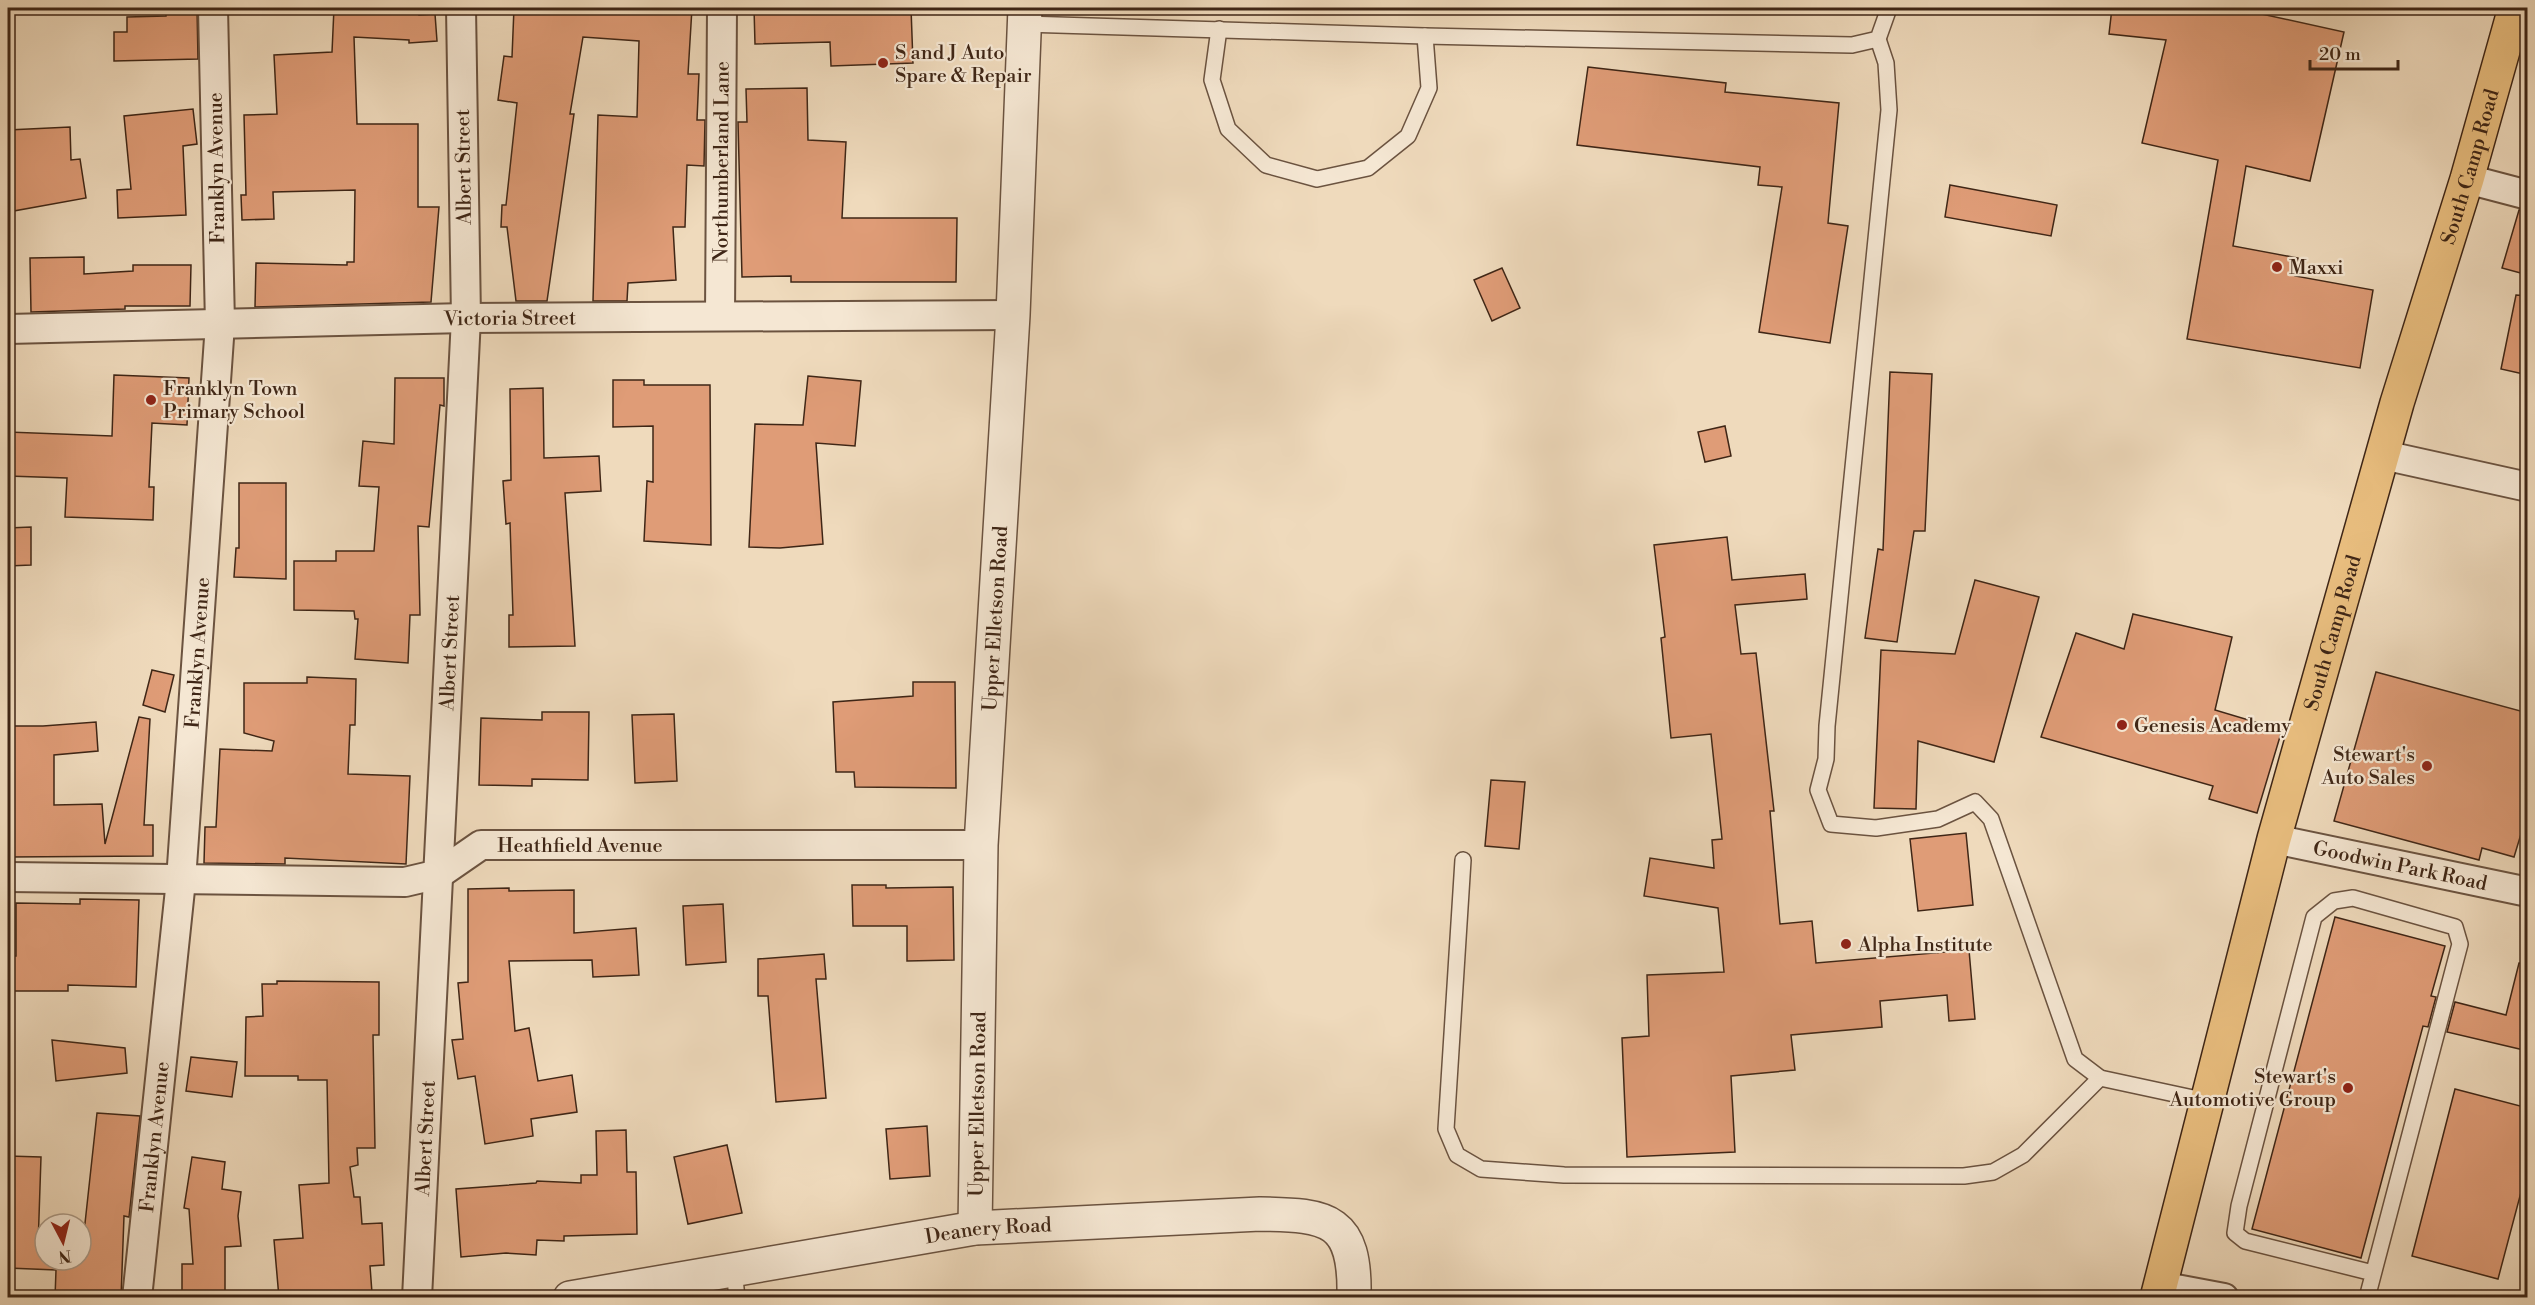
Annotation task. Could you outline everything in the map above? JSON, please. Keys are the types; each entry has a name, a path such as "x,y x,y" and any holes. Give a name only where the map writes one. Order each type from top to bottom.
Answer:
{"main road":[{"name":"South Camp Road","path":"2159,1292 2274,839 2383,454 2467,179 2515,8"}],"street":[{"name":"Franklyn Avenue","path":"137,1298 182,880 220,324 213,8"},
{"name":"Albert Street","path":"417,1298 466,318 461,8"},
{"name":"Northumberland Lane","path":"720,316 722,8"},
{"name":"Upper Elletson Road","path":"975,1228 981,845 1013,315 1024,16"},
{"path":"2467,179 2528,195"},
{"name":"Victoria Street","path":"8,329 466,318 1013,315"},
{"path":"2383,454 2528,487"},
{"name":"Goodwin Park Road","path":"2274,839 2528,892"},
{"name":"Heathfield Avenue","path":"8,878 405,882 439,874 481,845 981,845"},
{"name":"Deanery Road","path":"570,1298 736,1283 975,1228 1260,1214 1305,1215 1325,1221 1341,1232 1351,1251 1355,1273 1354,1298"},
{"path":"2159,1292 2224,1298"}],"lane":[{"path":"1889,8 1878,39 1886,63 1889,110 1827,726 1826,759 1818,790 1831,824 1876,828 1938,819 1975,802 1991,819 2075,1059 2100,1078 2207,1101"},
{"path":"1024,16 1219,29 1425,36 1852,45 1878,39"},
{"path":"1219,29 1212,80 1228,129 1266,165 1317,179 1368,168 1408,136 1429,88 1425,36"},
{"path":"1463,860 1446,1129 1457,1155 1481,1169 1576,1175 1965,1176 1993,1172 2023,1155 2100,1078"},
{"path":"2367,1298 2460,944 2455,927 2353,898 2334,901 2314,917 2239,1206 2235,1233 2245,1241 2373,1273"}],"building":[{"path":"166,8 197,8 198,59 114,61 114,32 127,32 127,17 166,16"},
{"path":"334,8 419,8 419,15 435,14 437,41 409,43 409,40 354,37 357,124 418,124 418,207 439,207 431,302 255,307 256,263 347,265 347,262 354,262 355,190 273,192 274,219 242,220 241,195 246,195 244,115 277,114 274,55 332,52"},
{"path":"514,8 692,8 688,74 699,74 697,120 705,120 704,166 687,165 685,227 673,227 676,280 628,283 627,301 593,301 598,115 637,117 639,41 583,37 570,114 574,114 547,301 516,301 507,227 501,227 502,205 506,205 517,103 498,100 504,56 512,57"},
{"path":"754,8 911,8 913,63 831,66 830,42 755,44"},
{"path":"2112,8 2234,8 2344,32 2310,181 2246,166 2233,246 2298,258 2295,276 2373,290 2360,368 2187,339 2218,160 2142,143 2166,40 2109,34"},
{"path":"1588,67 1726,83 1725,92 1839,103 1828,223 1848,226 1830,343 1759,332 1782,187 1758,185 1760,167 1577,145"},
{"path":"807,88 808,140 846,142 842,218 957,218 956,282 791,282 791,276 742,277 738,122 747,122 746,89"},
{"path":"193,109 197,144 183,146 186,215 118,218 117,190 131,189 124,116"},
{"path":"70,127 71,160 80,159 86,198 8,212 8,130"},
{"path":"1950,185 2057,205 2051,236 1945,217"},
{"path":"2519,210 2528,211 2528,275 2502,268"},
{"path":"84,257 84,274 133,271 133,265 191,265 190,306 125,306 125,309 31,312 30,258"},
{"path":"1502,268 1520,308 1492,321 1474,280"},
{"path":"2516,295 2528,296 2528,375 2501,369"},
{"path":"1890,372 1932,374 1925,531 1914,531 1897,642 1865,638 1878,549 1883,550"},
{"path":"114,375 189,378 187,425 152,423 149,487 154,487 153,520 65,517 67,478 8,476 8,432 112,436"},
{"path":"808,376 861,381 855,446 816,443 823,544 780,548 749,547 755,424 803,425"},
{"path":"395,378 444,378 444,406 440,405 429,527 418,526 420,615 410,615 408,663 355,659 358,619 355,619 354,611 294,610 294,561 336,561 336,551 374,551 379,487 359,486 363,441 394,444"},
{"path":"613,380 644,380 644,385 710,385 711,545 644,541 647,481 653,482 653,426 613,427"},
{"path":"543,388 544,458 599,456 601,491 565,493 575,646 509,647 509,615 513,615 510,523 506,524 503,481 511,480 510,389"},
{"path":"1725,426 1731,456 1705,462 1698,432"},
{"path":"239,483 286,483 286,579 234,577 236,548 239,548"},
{"path":"31,527 31,565 8,566 8,528"},
{"path":"1727,537 1732,580 1805,574 1807,599 1735,605 1741,654 1756,653 1774,811 1770,811 1780,924 1812,921 1816,963 1969,950 1975,1019 1949,1021 1947,995 1880,1001 1882,1027 1791,1035 1795,1070 1731,1076 1735,1152 1627,1157 1622,1038 1649,1036 1647,975 1724,972 1718,908 1644,896 1650,858 1714,868 1712,840 1722,839 1711,734 1671,738 1661,638 1665,637 1654,545"},
{"path":"1975,580 2039,597 1994,762 1918,741 1916,809 1874,808 1881,650 1955,654"},
{"path":"2133,614 2232,637 2215,710 2282,730 2257,813 2209,799 2213,786 2041,737 2076,633 2124,649"},
{"path":"152,670 174,675 165,712 143,705"},
{"name":"Stewart's Auto Sales","path":"2376,672 2528,713 2528,811 2514,857 2482,848 2479,860 2334,821"},
{"path":"307,677 356,679 355,725 350,725 348,774 410,776 406,864 285,858 285,864 204,863 205,827 216,827 220,749 272,751 274,741 244,733 244,683 307,683"},
{"path":"913,682 955,682 956,788 855,787 854,772 836,772 833,702 913,696"},
{"path":"542,712 589,712 588,780 532,779 532,786 479,785 481,718 542,720"},
{"path":"674,714 677,781 635,783 632,715"},
{"path":"139,717 150,719 144,825 153,825 153,856 9,857 8,726 96,722 98,751 54,755 54,805 102,804 105,844"},
{"path":"1491,780 1525,782 1519,849 1485,846"},
{"path":"1966,833 1973,905 1918,911 1910,839"},
{"path":"852,885 886,885 886,888 953,887 954,960 907,961 907,926 853,926"},
{"path":"509,888 509,891 574,890 574,933 636,928 639,975 593,977 592,960 509,961 515,1031 529,1028 538,1081 572,1075 577,1112 531,1119 533,1136 485,1144 475,1076 458,1079 452,1040 463,1039 458,983 468,982 468,889"},
{"path":"80,899 139,900 136,987 68,985 68,991 8,991 8,956 16,956 16,903 80,904"},
{"path":"723,904 726,962 686,965 683,906"},
{"name":"Stewart's Automotive Group","path":"2335,917 2445,946 2431,996 2436,997 2428,1027 2423,1026 2361,1258 2252,1229"},
{"path":"824,954 826,979 816,979 826,1098 776,1102 768,996 758,996 758,959"},
{"path":"2519,963 2528,964 2528,1051 2447,1032 2455,1002 2506,1015"},
{"path":"277,981 379,982 379,1035 373,1035 375,1148 357,1148 358,1165 350,1167 354,1197 360,1197 362,1224 382,1223 384,1265 370,1266 372,1293 279,1298 274,1240 303,1238 299,1185 329,1183 327,1080 298,1080 298,1076 245,1076 246,1017 263,1016 262,984 277,984"},
{"path":"52,1040 125,1048 127,1073 56,1081"},
{"path":"191,1057 237,1062 232,1097 186,1091"},
{"path":"2455,1089 2528,1108 2528,1166 2498,1279 2412,1256"},
{"path":"97,1113 140,1116 129,1217 124,1216 121,1298 55,1298 56,1272 93,1272 93,1212 86,1212"},
{"path":"927,1126 930,1176 890,1179 886,1129"},
{"path":"626,1130 627,1172 636,1172 637,1234 564,1236 564,1241 537,1240 536,1255 506,1253 461,1257 456,1189 536,1183 537,1181 581,1183 581,1175 597,1175 596,1131"},
{"path":"727,1145 742,1213 688,1224 674,1157"},
{"path":"8,1156 41,1157 39,1212 33,1212 33,1269 8,1268"},
{"path":"192,1157 225,1162 222,1189 241,1192 238,1216 241,1246 225,1247 225,1298 182,1298 182,1264 193,1264 189,1209 184,1208"}],"place":[{"name":"S and J Auto Spare & Repair","path":"883,63"},
{"name":"Maxxi","path":"2277,267"},
{"name":"Franklyn Town Primary School","path":"151,400"},
{"name":"Genesis Academy","path":"2122,725"},
{"name":"Stewart's Auto Sales","path":"2427,766"},
{"name":"Alpha Institute","path":"1846,944"},
{"name":"Stewart's Automotive Group","path":"2348,1088"}]}
